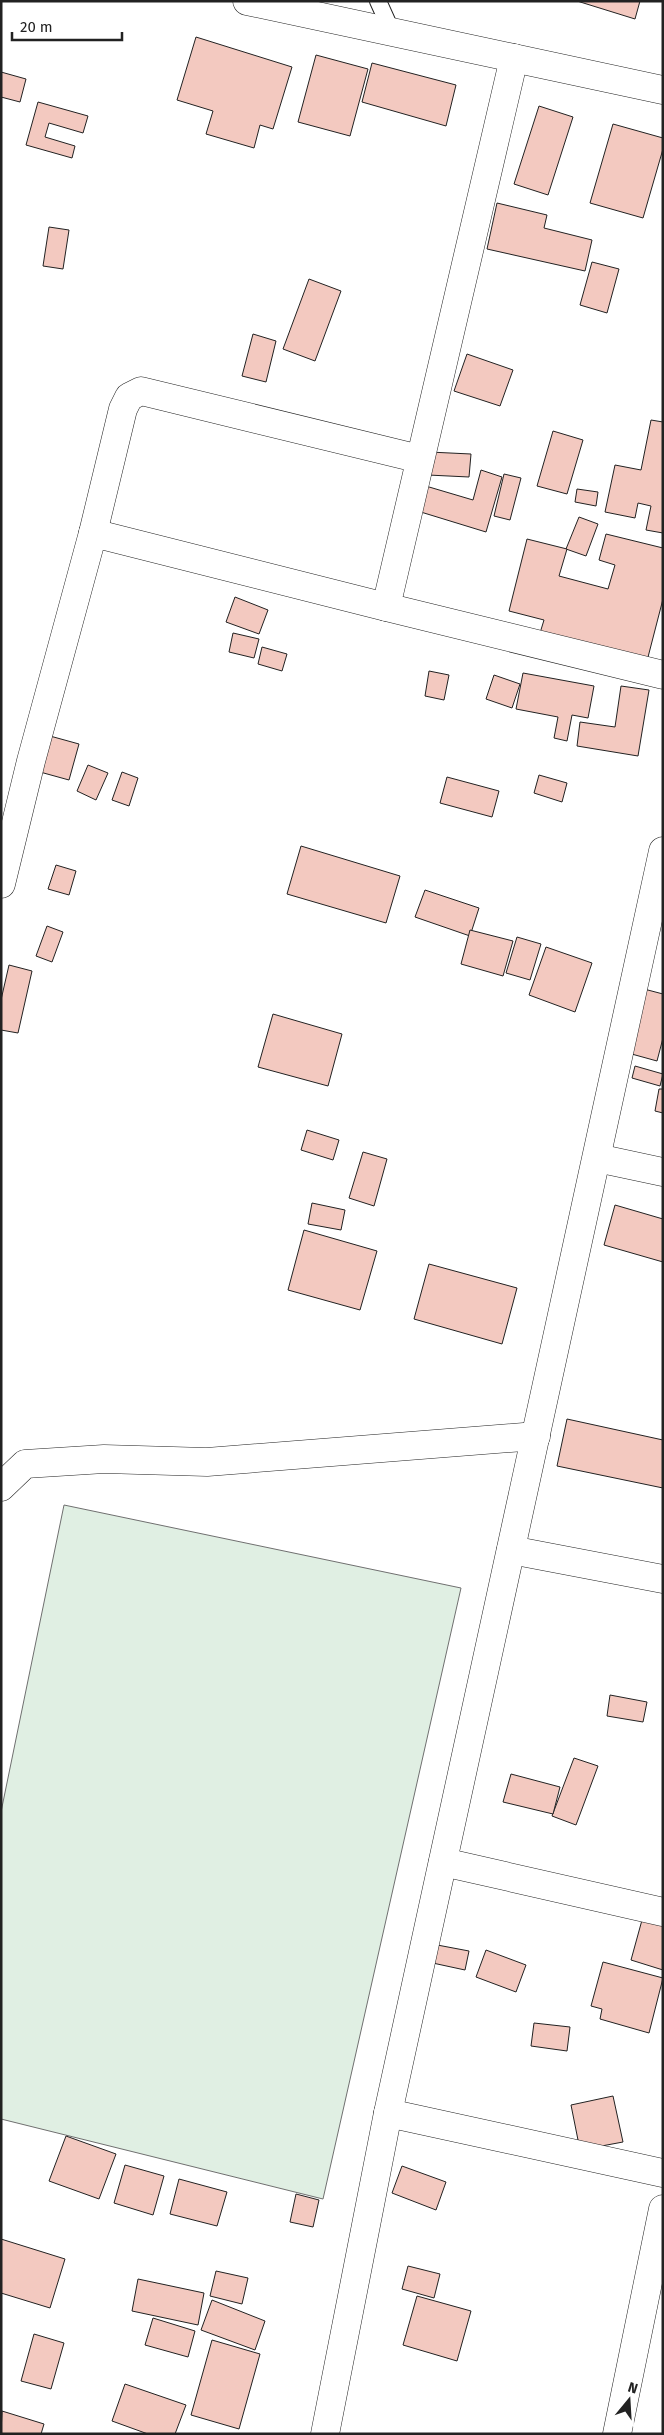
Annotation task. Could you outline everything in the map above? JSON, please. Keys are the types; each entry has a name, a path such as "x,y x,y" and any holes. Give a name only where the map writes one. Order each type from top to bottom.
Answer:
{"street":[{"path":"248,1 663,90"},
{"path":"386,607 514,58"},
{"path":"1,884 9,815 93,534 124,410 129,397 141,392 420,459"},
{"path":"93,534 663,675"},
{"path":"325,2434 388,2113 597,1158 656,910 663,851"},
{"path":"597,1158 663,1172"},
{"path":"1,1487 26,1464 104,1459 207,1462 536,1436"},
{"path":"511,1550 663,1579"},
{"path":"443,1862 663,1912"},
{"path":"388,2113 663,2173"},
{"path":"617,2434 663,2209"}],"lane":[{"path":"378,1 392,32"}],"green space":[{"path":"64,1505 461,1588 323,2199 1,2119 1,1812"}],"building":[{"path":"577,1 640,1 635,19"},
{"path":"196,37 292,67 273,129 260,125 254,148 206,134 213,111 177,100"},
{"path":"316,55 368,69 350,136 298,122"},
{"path":"372,63 456,85 446,126 362,102"},
{"path":"1,72 26,79 20,102 1,97"},
{"path":"38,102 88,116 83,133 49,123 45,137 75,146 72,158 26,145"},
{"path":"539,106 573,117 548,195 514,184"},
{"path":"613,124 663,138 663,149 643,218 590,203"},
{"path":"497,203 547,215 544,228 592,240 585,271 487,249"},
{"path":"49,227 69,230 63,269 43,266"},
{"path":"592,262 619,269 607,313 580,305"},
{"path":"309,279 341,291 315,361 283,349"},
{"path":"253,334 276,341 266,382 242,376"},
{"path":"467,354 513,370 500,406 454,391"},
{"path":"651,420 663,422 663,533 646,530 651,506 638,503 635,518 605,512 615,465 641,470"},
{"path":"553,431 583,440 567,494 537,486"},
{"path":"429,452 471,454 469,477 428,475"},
{"path":"481,470 502,477 486,532 411,509 419,484 473,500"},
{"path":"504,474 521,478 510,520 494,516"},
{"path":"577,489 598,492 596,506 575,502"},
{"path":"579,517 598,524 586,556 566,549"},
{"path":"606,534 663,548 663,599 647,661 540,633 544,620 509,611 527,539 567,549 559,576 608,589 615,565 599,560"},
{"path":"235,597 268,610 259,634 226,622"},
{"path":"233,633 259,639 254,658 229,652"},
{"path":"262,647 287,654 282,671 258,664"},
{"path":"429,671 449,675 444,700 425,696"},
{"path":"523,673 594,686 588,718 572,715 567,741 554,738 558,717 516,709"},
{"path":"494,675 520,684 512,708 486,699"},
{"path":"621,686 649,690 638,756 577,746 580,722 615,727"},
{"path":"50,736 79,744 69,780 40,772"},
{"path":"88,765 108,773 96,800 77,791"},
{"path":"122,772 138,778 129,806 112,800"},
{"path":"539,775 567,783 562,802 534,793"},
{"path":"447,777 499,791 492,817 440,803"},
{"path":"301,846 400,876 386,923 287,894"},
{"path":"56,865 76,871 69,895 48,889"},
{"path":"425,890 479,908 470,936 415,917"},
{"path":"47,926 63,932 52,962 36,956"},
{"path":"470,930 513,941 503,976 461,964"},
{"path":"517,937 541,944 530,980 506,973"},
{"path":"546,947 592,963 575,1012 529,995"},
{"path":"9,965 32,971 18,1033 1,1030 1,1000"},
{"path":"644,989 663,994 663,1038 657,1061 628,1053"},
{"path":"273,1014 342,1034 328,1086 258,1067"},
{"path":"635,1066 663,1074 660,1086 632,1078"},
{"path":"659,1089 663,1089 663,1113 655,1111"},
{"path":"307,1130 339,1140 333,1160 301,1150"},
{"path":"363,1152 387,1159 374,1206 349,1198"},
{"path":"312,1203 345,1210 341,1230 308,1224"},
{"path":"615,1205 663,1219 663,1262 604,1245"},
{"path":"304,1230 377,1251 360,1310 288,1290"},
{"path":"429,1264 517,1288 502,1344 414,1319"},
{"path":"567,1419 663,1440 663,1488 557,1466"},
{"path":"610,1695 647,1702 643,1722 607,1716"},
{"path":"574,1758 598,1766 576,1825 552,1816"},
{"path":"511,1774 560,1787 553,1814 503,1802"},
{"path":"642,1920 663,1925 663,1970 631,1960"},
{"path":"432,1944 469,1951 465,1970 428,1962"},
{"path":"486,1950 526,1965 516,1992 476,1977"},
{"path":"603,1962 663,1978 649,2033 600,2019 602,2009 591,2006"},
{"path":"534,2023 570,2027 567,2051 531,2046"},
{"path":"613,2096 623,2142 580,2150 571,2105"},
{"path":"66,2136 116,2154 99,2199 49,2181"},
{"path":"125,2165 164,2176 153,2215 114,2203"},
{"path":"402,2166 446,2182 436,2210 392,2193"},
{"path":"179,2179 227,2192 217,2226 170,2214"},
{"path":"296,2194 319,2200 313,2227 290,2222"},
{"path":"1,2239 65,2259 50,2308 1,2293"},
{"path":"408,2266 440,2274 434,2298 402,2289"},
{"path":"216,2271 248,2278 242,2304 210,2296"},
{"path":"138,2279 204,2293 198,2325 132,2311"},
{"path":"417,2296 471,2311 457,2361 403,2345"},
{"path":"212,2300 265,2321 255,2350 201,2330"},
{"path":"153,2318 195,2331 188,2357 145,2345"},
{"path":"34,2334 64,2343 51,2389 21,2381"},
{"path":"212,2340 260,2354 239,2429 191,2415"},
{"path":"125,2384 186,2405 175,2434 148,2434 112,2421"},
{"path":"2,2411 44,2424 41,2434 1,2434"}]}
